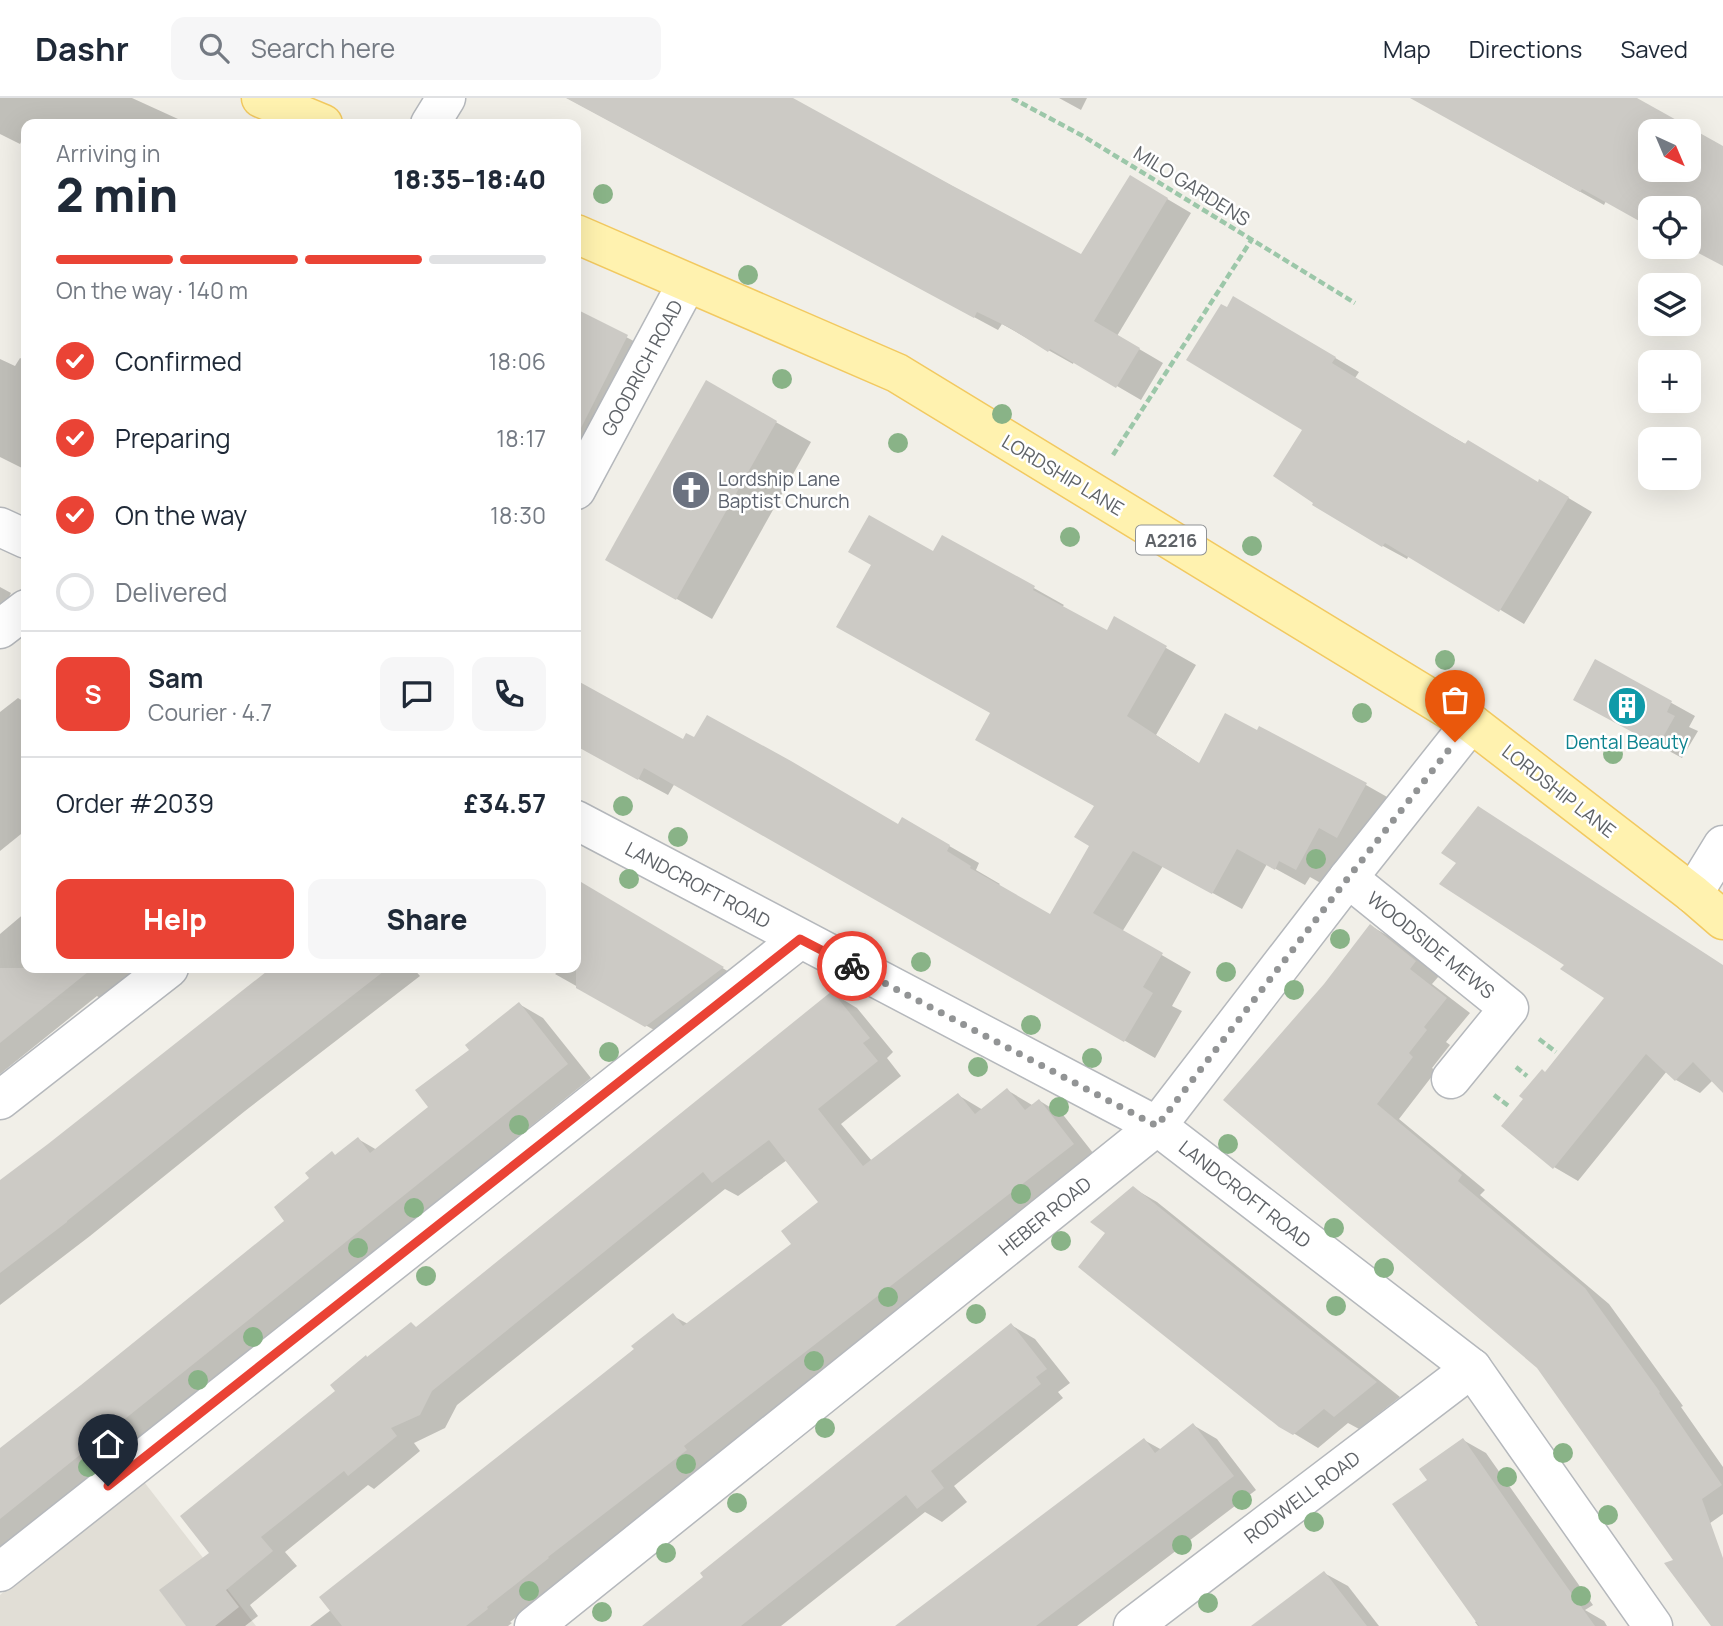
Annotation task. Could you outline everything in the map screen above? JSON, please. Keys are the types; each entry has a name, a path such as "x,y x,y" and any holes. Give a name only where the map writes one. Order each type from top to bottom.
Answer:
{"main road":[{"path":"261,98 311,119"},
{"name":"LORDSHIP LANE","path":"581,236 897,373 1471,723 1723,920"}],"street":[{"path":"433,119 446,98"},
{"name":"GOODRICH ROAD","path":"581,481 687,283"},
{"path":"0,527 21,538"},
{"path":"0,629 21,613"},
{"name":"HEBER ROAD","path":"534,1626 1157,1126 1471,723"},
{"name":"LANDCROFT ROAD","path":"581,823 1157,1126 1472,1368 1653,1626"},
{"path":"1693,894 1723,845"},
{"name":"WOODSIDE MEWS","path":"1348,878 1509,1007 1451,1079"},
{"path":"0,1572 800,939"},
{"path":"0,1100 163,973"},
{"name":"RODWELL ROAD","path":"1133,1626 1472,1368"}],"path":[{"name":"MILO GARDENS","path":"1012,98 1083,136 1355,303"},
{"path":"1090,491 1252,239"}],"shaded area":[{"path":"141,1478 256,1626 0,1626 0,1595"}],"building":[{"path":"566,98 793,98 1081,254 1130,175 1168,198 1094,321 1140,348 1116,388 1050,349 1048,352 1010,328 977,312 974,318"},
{"path":"1410,98 1637,98 1675,119 1638,119 1638,182 1701,182 1701,134 1723,146 1723,266 1701,254 1701,196 1638,196 1638,220 1582,189 1580,192"},
{"path":"1233,296 1336,357 1332,363 1465,444 1468,440 1538,482 1539,479 1569,497 1499,612 1385,543 1382,547 1312,505 1313,503 1273,476 1302,430 1186,360 1221,304 1227,307"},
{"path":"581,312 628,335 581,428"},
{"name":"Lordship Lane Baptist Church","path":"706,380 777,421 676,600 605,560"},
{"path":"869,515 933,551 942,535 1035,586 1033,590 1107,630 1114,616 1167,646 1127,716 1199,763 1225,713 1257,730 1259,726 1367,783 1337,838 1319,828 1296,870 1279,861 1275,870 1237,849 1212,894 1133,851 1093,913 1163,953 1143,987 1153,993 1124,1042 644,768 638,780 581,749 581,683 683,739 686,733 694,737 707,715 898,824 902,817 950,845 947,851 971,866 970,868 1050,914 1089,846 1074,837 1094,806 975,740 990,713 836,627 871,565 848,552"},
{"name":"Dental Beauty","path":"1595,659 1672,701 1667,712 1675,716 1658,746 1573,700"},
{"path":"1478,806 1723,965 1723,1093 1693,1062 1675,1081 1646,1054 1553,1169 1501,1126 1523,1099 1519,1096 1542,1069 1545,1072 1604,998 1560,969 1564,965 1439,884 1456,863 1441,853"},
{"path":"581,882 724,967 645,1027 576,988 576,973 581,973"},
{"path":"1370,924 1416,961 1410,969 1447,998 1424,1027 1427,1030 1409,1053 1413,1057 1377,1104 1462,1175 1458,1181 1585,1288 1660,1392 1722,1485 1702,1499 1723,1558 1723,1626 1711,1626 1664,1563 1673,1560 1537,1368 1223,1100 1324,984"},
{"path":"0,968 21,968 21,973 87,973 0,1043"},
{"path":"265,973 382,973 0,1273 0,1180"},
{"path":"832,991 870,1038 863,1043 878,1061 818,1109 863,1166 958,1093 975,1114 1007,1088 1025,1110 1039,1099 1074,1144 684,1446 687,1450 548,1557 466,1626 342,1626 319,1597 634,1349 631,1346 673,1313 683,1326 791,1244 781,1231 818,1202 769,1140 712,1183 703,1172 432,1391 420,1415 391,1428 397,1436 348,1476 344,1471 261,1537 273,1551 226,1590 239,1607 215,1626 186,1626 159,1590 209,1553 180,1516 335,1391 330,1385 366,1355 367,1357 411,1322 416,1327"},
{"path":"519,1002 568,1064 0,1519 0,1448 284,1221 274,1207 309,1178 305,1173 332,1151 335,1155 358,1137 370,1153 428,1107 415,1090 469,1050 465,1045"},
{"path":"1133,1186 1377,1382 1334,1417 1324,1409 1293,1435 1279,1427 1104,1288 1078,1267 1105,1233 1090,1222"},
{"path":"1011,1323 1047,1369 1036,1377 1041,1384 931,1471 944,1488 917,1509 906,1495 741,1626 642,1626 703,1577 700,1573"},
{"path":"1193,1423 1234,1476 1036,1626 895,1626 1144,1438 1155,1453"},
{"path":"1463,1438 1595,1626 1479,1626 1392,1504 1427,1480 1419,1469"},
{"path":"1324,1571 1367,1626 1251,1626"}],"way so far":[{"path":"852,966 1157,1126 1455,742"}],"place":[{"name":"Lordship Lane Baptist Church","path":"691,490"},
{"name":"Dental Beauty","path":"1627,706"}],"route":[{"path":"108,1486 800,939 852,966"}]}
